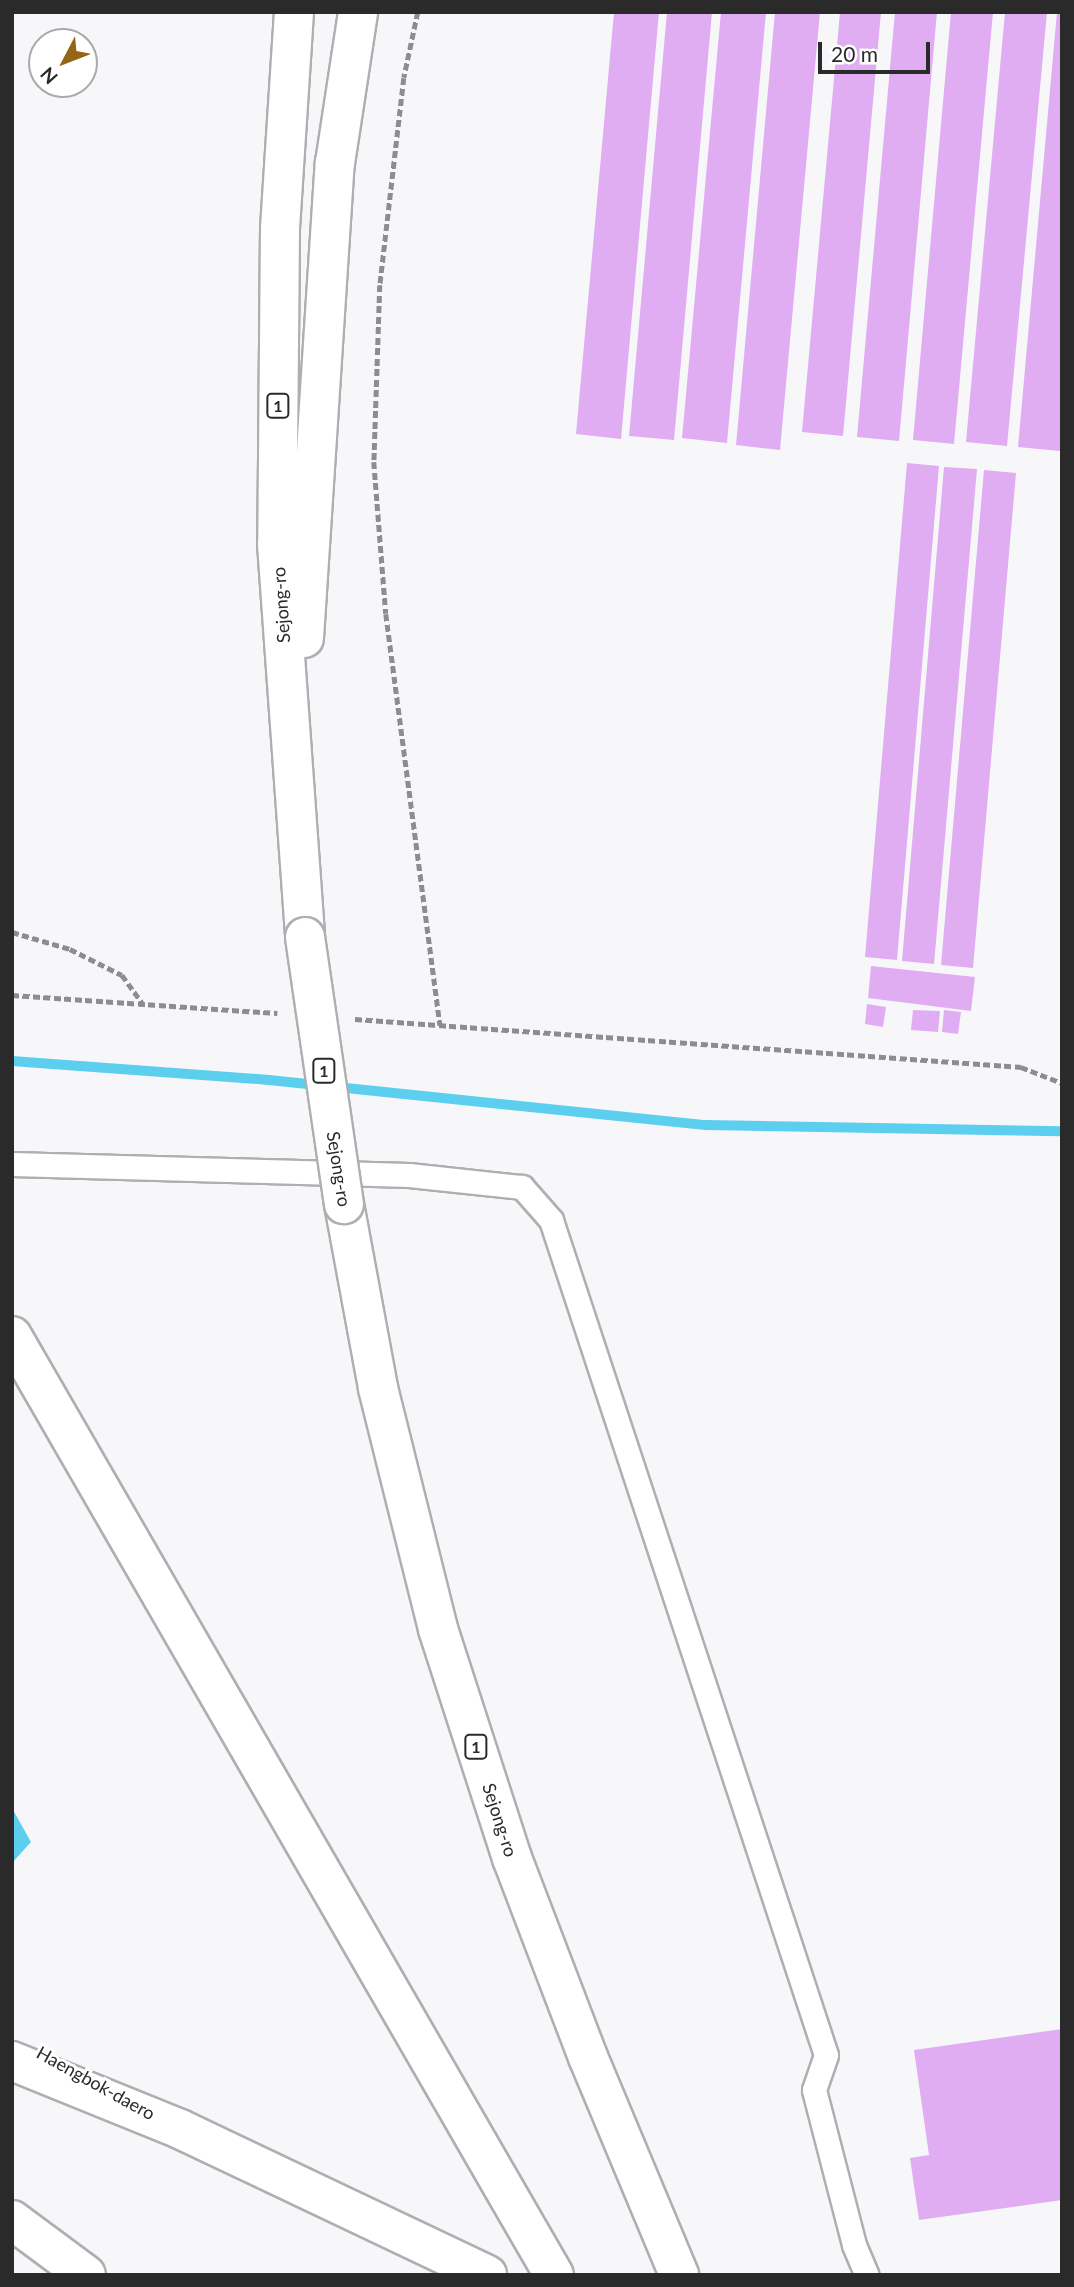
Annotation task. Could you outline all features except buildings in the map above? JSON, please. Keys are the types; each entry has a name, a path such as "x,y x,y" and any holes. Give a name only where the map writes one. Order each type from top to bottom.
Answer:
{"highway":[{"name":"Sejong-ro","path":"294,12 280,229 277,544 304,937 344,1204 378,1388 438,1629 512,1858 588,2057 678,2272"},
{"path":"296,800 314,431 335,163 358,12"},
{"path":"12,1336 554,2275"},
{"name":"Haengbok-daero","path":"12,2036 180,2129"},
{"path":"12,2061 180,2129 487,2275"},
{"path":"12,2220 80,2270"},
{"path":"12,2231 80,2270"}],"lane":[{"path":"12,1164 409,1175 523,1187 551,1220 826,2055 814,2090 854,2245 867,2275"}],"path":[{"path":"418,12 404,78 380,285 374,462 386,614 440,1025"},
{"path":"12,932 70,949 122,975 143,1004"},
{"path":"12,995 291,1014"},
{"path":"345,1018 1021,1067 1062,1083"}],"water":[{"path":"12,1808 31,1842 12,1863"}],"waterway":[{"path":"12,1061 269,1080 706,1125 1062,1131"}]}
